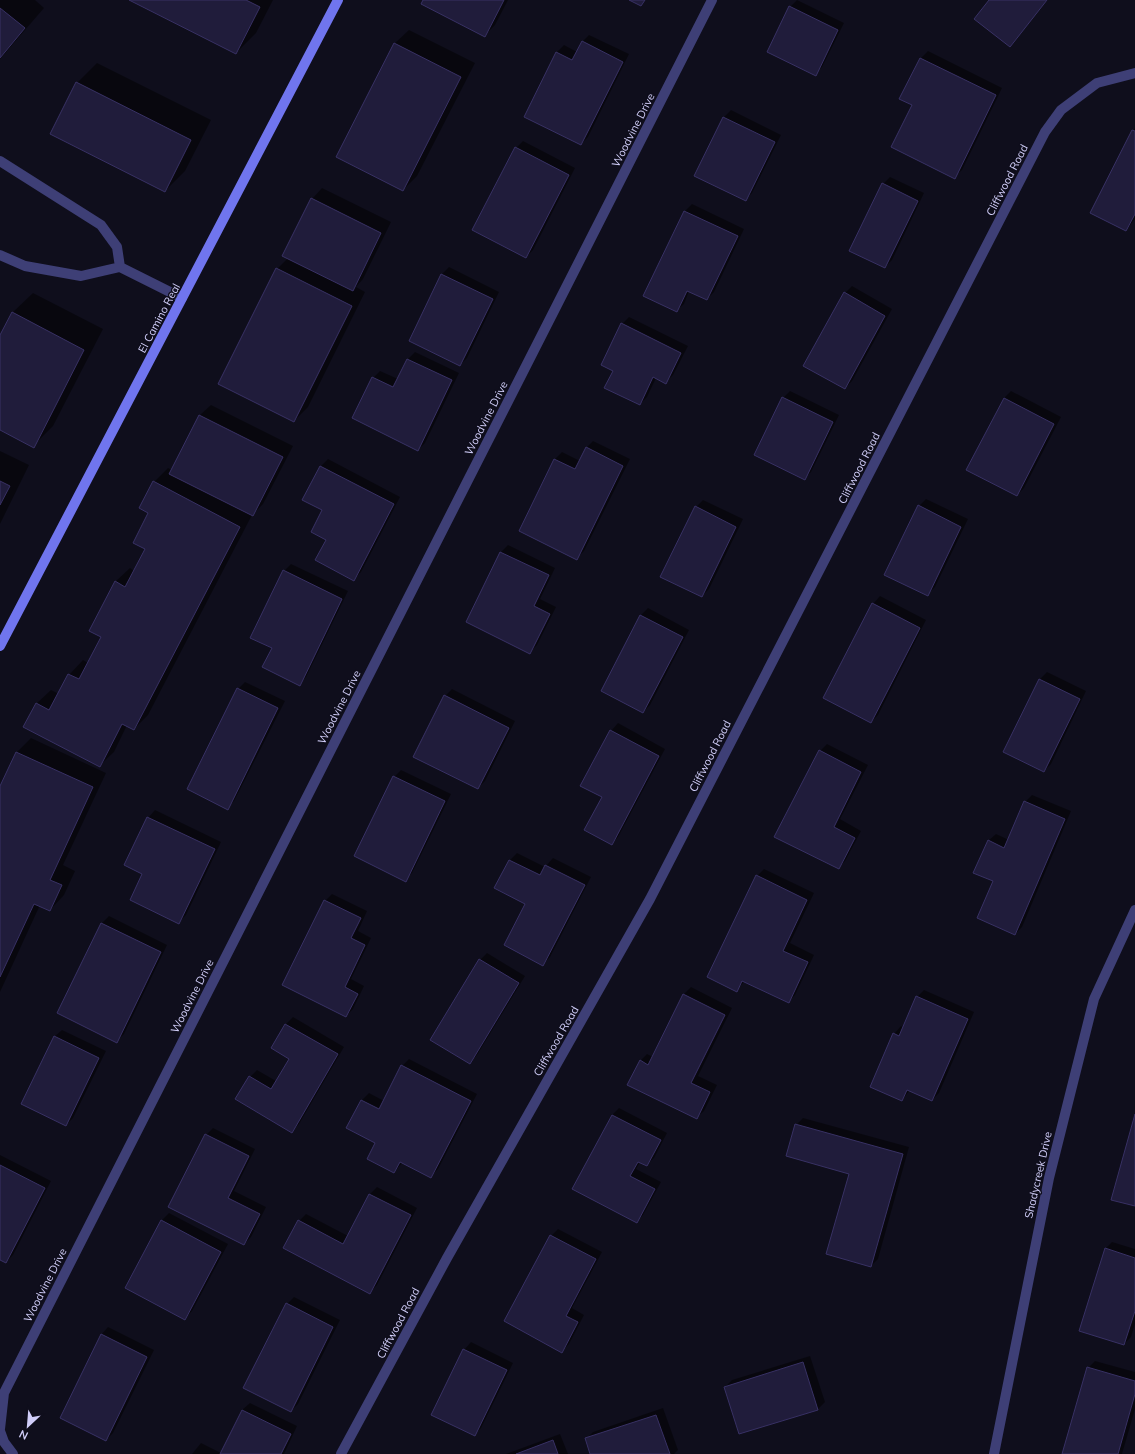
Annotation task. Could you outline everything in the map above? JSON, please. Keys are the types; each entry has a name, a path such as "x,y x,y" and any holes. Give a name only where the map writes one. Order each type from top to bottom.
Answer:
{"street":[{"name":"El Camino Real","path":"1,641 338,0"},
{"name":"Woodvine Drive","path":"13,1454 4,1442 0,1430 4,1393 712,0"},
{"name":"Cliffwood Road","path":"341,1454 446,1258 650,899 1045,132 1060,110 1097,83 1135,73"},
{"path":"0,161 101,225 117,247 120,267"},
{"path":"0,255 25,266 81,276 120,267 182,298"},
{"name":"Shadycreek Drive","path":"994,1454 1049,1178 1094,999 1135,910"}],"building":[{"path":"129,0 246,0 260,7 236,54"},
{"path":"423,0 504,0 485,37 421,4"},
{"path":"629,0 645,0 641,6"},
{"path":"989,0 1047,0 1010,47 974,19"},
{"path":"789,6 838,30 816,76 767,52"},
{"path":"0,8 25,28 0,58"},
{"path":"582,41 623,62 581,145 524,117 556,52 572,60"},
{"path":"394,43 461,77 403,191 336,157"},
{"path":"920,58 996,95 955,179 891,147 912,105 899,99"},
{"path":"76,82 191,140 165,192 50,134"},
{"path":"723,117 775,142 746,201 694,176"},
{"path":"1132,130 1135,131 1135,214 1126,231 1090,213"},
{"path":"515,147 569,175 526,258 472,230"},
{"path":"882,183 918,201 885,268 849,251"},
{"path":"311,198 381,233 353,291 282,256"},
{"path":"684,211 738,236 707,300 687,291 677,312 643,296"},
{"path":"276,268 352,306 294,422 218,384"},
{"path":"441,274 493,299 460,366 409,341"},
{"path":"844,292 885,316 845,389 803,366"},
{"path":"12,312 84,350 34,448 0,430 0,335"},
{"path":"621,323 681,353 666,384 653,377 640,405 604,388 613,371 601,365"},
{"path":"407,359 452,380 418,451 352,418 372,377 393,387"},
{"path":"782,397 833,422 805,480 754,455"},
{"path":"1004,398 1054,424 1017,496 966,470"},
{"path":"199,415 283,457 253,516 169,474"},
{"path":"586,447 623,466 577,560 519,531 554,459 575,469"},
{"path":"320,466 394,504 354,581 315,560 326,540 311,532 322,510 302,500"},
{"path":"0,481 10,486 0,505"},
{"path":"153,481 240,527 134,730 122,724 100,767 23,727 36,703 49,710 68,674 79,679 101,637 89,631 115,581 125,587 145,549 133,543 148,513 139,508"},
{"path":"918,505 961,527 928,596 884,575"},
{"path":"695,506 736,527 702,597 660,577"},
{"path":"500,552 549,575 534,606 550,614 530,654 466,622"},
{"path":"283,570 342,599 300,686 262,667 272,648 250,638"},
{"path":"872,603 920,628 871,723 823,698"},
{"path":"640,615 683,637 643,713 601,691"},
{"path":"1039,679 1080,699 1044,772 1003,752"},
{"path":"237,688 278,708 228,810 187,789"},
{"path":"444,695 509,728 478,789 413,757"},
{"path":"610,730 659,756 612,845 584,830 602,797 580,786"},
{"path":"819,750 861,772 834,827 855,838 839,869 774,837"},
{"path":"16,752 93,787 50,880 62,885 50,911 34,904 0,977 0,786"},
{"path":"393,776 445,801 406,882 354,856"},
{"path":"1024,801 1065,819 1015,935 977,918 993,881 973,873 988,840 1004,848"},
{"path":"147,817 215,849 179,924 130,900 142,874 124,865"},
{"path":"509,860 540,875 545,865 585,885 543,966 504,945 525,904 494,888"},
{"path":"756,875 807,900 783,951 808,962 789,1003 742,981 737,992 707,977"},
{"path":"324,900 361,918 351,938 365,945 345,987 358,994 346,1017 282,985"},
{"path":"101,923 161,952 117,1043 57,1013"},
{"path":"479,959 519,983 470,1064 430,1040"},
{"path":"683,994 725,1015 691,1083 710,1092 697,1119 627,1085 640,1060 648,1065"},
{"path":"916,996 968,1019 932,1101 907,1090 902,1101 870,1087 893,1033 899,1036"},
{"path":"285,1024 338,1054 292,1133 235,1099 249,1076 271,1089 289,1059 271,1048"},
{"path":"54,1036 99,1058 66,1126 21,1104"},
{"path":"401,1065 471,1101 431,1178 400,1162 394,1173 367,1159 375,1143 346,1128 361,1100 379,1109"},
{"path":"1135,1114 1135,1206 1111,1200"},
{"path":"612,1115 661,1140 647,1166 638,1162 630,1176 655,1189 637,1223 572,1189"},
{"path":"795,1124 903,1154 871,1267 826,1254 849,1174 786,1156"},
{"path":"205,1134 249,1156 228,1198 260,1214 244,1245 168,1207"},
{"path":"0,1165 45,1188 6,1263 0,1260"},
{"path":"369,1194 411,1215 370,1294 283,1248 298,1220 343,1244"},
{"path":"161,1220 221,1252 185,1320 125,1288"},
{"path":"550,1235 596,1259 566,1316 578,1322 562,1353 504,1321"},
{"path":"1105,1248 1135,1258 1135,1311 1124,1345 1079,1331"},
{"path":"286,1303 333,1327 291,1412 243,1388"},
{"path":"101,1334 147,1357 106,1441 60,1418"},
{"path":"463,1349 507,1370 475,1436 431,1415"},
{"path":"803,1362 818,1410 739,1434 724,1387"},
{"path":"1087,1367 1135,1381 1135,1394 1118,1454 1062,1454"},
{"path":"242,1410 291,1434 281,1454 220,1454"},
{"path":"656,1415 670,1454 590,1454 585,1438"},
{"path":"553,1440 558,1454 516,1454"}]}
